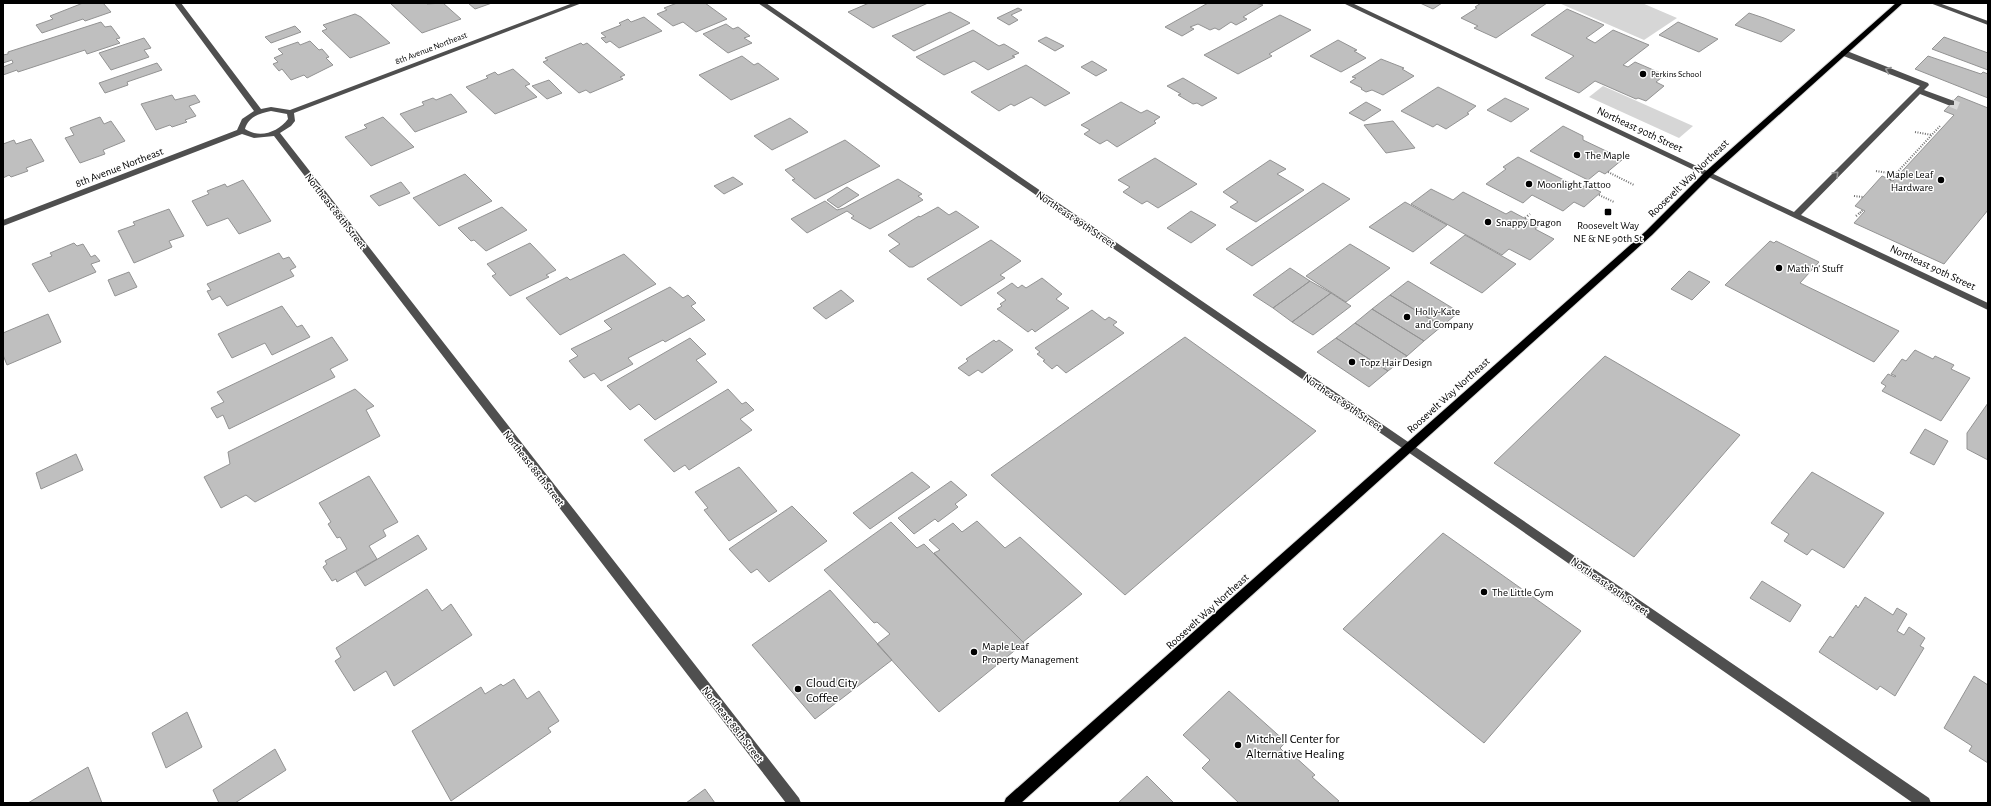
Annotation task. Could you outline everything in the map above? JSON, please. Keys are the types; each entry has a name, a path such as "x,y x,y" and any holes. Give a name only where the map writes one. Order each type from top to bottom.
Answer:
{"main road":[{"name":"Roosevelt Way Northeast","path":"1011,803 1530,338 1654,229 1708,174 1900,3"}],"street":[{"path":"177,3 259,112"},
{"name":"8th Avenue Northeast","path":"290,112 579,3"},
{"name":"Northeast 89th Street","path":"761,3 1924,803"},
{"name":"Northeast 90th Street","path":"1346,3 1988,307"},
{"path":"1933,3 1988,23"},
{"path":"1796,215 1925,85 1844,53"},
{"path":"1919,91 1951,103"},
{"path":"278,108 290,112 292,119 289,123 275,132 258,136 250,136 242,131 241,126 244,121 259,112 278,108"},
{"name":"8th Avenue Northeast","path":"3,223 242,131"},
{"name":"Northeast 88th Street","path":"275,132 794,803"}],"path":[{"path":"1890,180 1942,124"},
{"path":"1608,172 1634,185"},
{"path":"1599,195 1614,202"},
{"path":"1525,218 1530,214"}],"shaded area":[{"path":"1559,3 1642,3 1677,18 1644,40"},
{"path":"1603,86 1693,126 1679,138 1589,97"}],"building":[{"path":"83,3 103,3 111,12 85,21 83,19 42,33 36,25 53,19 50,16"},
{"path":"390,3 443,3 461,19 422,33"},
{"path":"468,3 492,3 475,9"},
{"path":"677,3 705,3 727,19 696,32 683,22 673,26 657,14 667,10 664,8"},
{"path":"869,3 928,3 873,28 848,12"},
{"path":"1208,3 1255,3 1263,5 1243,17 1247,19 1236,25 1231,22 1219,30 1215,28 1210,30 1198,24 1190,27 1194,29 1182,36 1165,27"},
{"path":"1420,3 1442,3 1433,9"},
{"path":"1481,3 1547,3 1496,38 1474,28 1478,26 1461,18 1477,8 1475,7"},
{"path":"1018,8 1022,10 1011,15 1018,20 1009,25 997,18"},
{"path":"1567,9 1604,25 1586,38 1595,43 1613,30 1649,45 1623,65 1628,67 1635,62 1665,75 1656,82 1664,86 1646,101 1638,98 1636,99 1595,81 1579,93 1545,78 1574,56 1531,35"},
{"path":"950,12 970,23 914,51 892,36"},
{"path":"1749,13 1795,30 1781,42 1735,25"},
{"path":"355,14 361,17 390,43 350,58 322,31 327,29 323,25"},
{"path":"1280,15 1311,30 1269,54 1272,56 1238,74 1204,55"},
{"path":"644,17 662,31 619,48 610,41 606,43 601,38 606,37 601,33 621,25 619,23 628,19 631,22"},
{"path":"101,22 105,27 111,26 120,38 116,39 120,43 87,54 85,50 18,72 17,70 3,75 3,67 13,63 12,60 3,63 3,55 8,54 8,52"},
{"path":"1678,22 1718,39 1699,52 1659,35"},
{"path":"726,24 733,29 738,27 750,36 744,38 752,43 728,53 703,34"},
{"path":"295,26 301,32 271,43 265,37"},
{"path":"973,30 999,46 1004,44 1019,53 1012,56 1015,57 988,70 974,61 944,75 916,57"},
{"path":"1046,37 1064,46 1055,51 1038,41"},
{"path":"1944,37 1988,53 1988,70 1932,49"},
{"path":"144,38 151,48 144,50 149,57 111,70 99,53"},
{"path":"1338,40 1357,50 1354,51 1366,58 1341,72 1310,56"},
{"path":"310,41 319,50 322,49 329,57 326,58 333,65 307,78 304,75 291,80 282,69 279,71 273,64 278,62 274,58 283,54 278,49 298,42 300,45"},
{"path":"581,43 583,45 587,43 625,75 620,77 623,79 590,93 586,90 579,93 543,62 548,60 545,58"},
{"path":"742,56 754,65 758,63 779,79 731,100 699,75"},
{"path":"1928,56 1981,74 1983,72 1988,74 1988,98 1915,69"},
{"path":"1381,59 1404,68 1402,69 1414,76 1383,95 1372,90 1366,92 1361,89 1362,88 1350,82 1356,78 1352,77"},
{"path":"1092,61 1107,70 1096,76 1081,67"},
{"path":"157,63 162,70 127,82 128,85 105,93 99,83"},
{"path":"1026,65 1070,93 1045,106 1031,97 1014,106 1011,104 999,111 971,92"},
{"path":"513,69 530,84 525,86 537,97 495,114 466,87 488,78 486,76 495,72 498,75"},
{"path":"1183,78 1217,98 1202,106 1197,103 1193,104 1178,95 1181,94 1167,86"},
{"path":"549,80 562,93 547,99 532,86"},
{"path":"1438,87 1476,106 1467,113 1469,114 1446,129 1437,124 1433,127 1401,111"},
{"path":"451,94 467,112 415,132 400,114 424,105 422,102 433,98 436,100"},
{"path":"172,95 175,100 195,95 200,102 189,106 196,116 185,120 187,122 172,127 170,125 156,130 141,104"},
{"name":"Maple Leaf Hardware","path":"1958,96 1988,108 1988,210 1944,264 1854,223 1865,211 1855,206 1882,176 1893,181 1954,115 1944,111"},
{"path":"1505,98 1529,109 1511,122 1487,110"},
{"path":"1121,102 1141,113 1147,110 1160,117 1154,121 1156,123 1117,147 1107,140 1100,144 1084,134 1090,130 1081,125"},
{"path":"1366,102 1381,110 1364,121 1349,113"},
{"path":"100,117 104,124 111,121 125,141 103,150 105,154 80,163 65,138 74,135 70,128"},
{"path":"383,117 414,147 371,166 345,137 367,128 364,125"},
{"path":"790,118 808,132 772,150 754,136"},
{"path":"1393,121 1415,148 1386,153 1364,125"},
{"name":"The Maple","path":"1563,126 1583,136 1583,140 1623,159 1605,174 1599,171 1588,180 1530,151"},
{"path":"31,139 44,161 26,168 28,171 11,177 9,175 3,178 3,144 14,140 16,144"},
{"path":"845,140 880,166 815,199 792,180 795,179 785,170"},
{"name":"Moonlight Tattoo","path":"1518,157 1580,188 1586,185 1601,192 1584,207 1574,202 1563,211 1532,195 1523,203 1486,184 1506,169 1503,167"},
{"path":"1155,158 1197,184 1158,208 1147,201 1142,204 1123,192 1130,187 1118,180"},
{"path":"1270,160 1286,169 1277,174 1304,190 1256,222 1230,207 1238,202 1223,192"},
{"path":"465,174 492,201 439,226 413,198"},
{"path":"733,177 743,184 724,194 714,186"},
{"path":"898,179 922,194 918,196 923,200 870,229 851,218 854,216 847,211 807,233 791,219 825,201 837,210 844,208"},
{"path":"243,180 271,221 239,234 228,218 207,226 192,201 209,194 207,191 225,184 227,187"},
{"path":"401,182 410,193 379,206 370,196"},
{"path":"1323,183 1350,199 1252,266 1226,249"},
{"path":"847,187 859,195 838,208 827,200"},
{"name":"Snappy Dragon","path":"1431,189 1453,200 1463,192 1506,214 1511,211 1539,226 1535,229 1554,239 1530,260 1509,249 1502,255 1411,204"},
{"path":"1405,202 1447,225 1413,252 1369,227"},
{"path":"502,207 527,230 486,251 474,240 471,241 458,228"},
{"path":"938,207 949,215 956,211 979,227 913,267 909,267 889,251 900,244 888,235 919,216 920,217"},
{"path":"169,209 184,236 169,241 172,247 134,263 118,231 135,225 133,222"},
{"path":"1191,211 1216,225 1191,243 1167,228"},
{"path":"1465,235 1516,264 1482,293 1430,263"},
{"path":"991,240 1021,261 1000,275 1005,278 961,306 927,279"},
{"path":"1770,241 1774,243 1776,241 1819,262 1800,283 1899,331 1874,362 1725,285"},
{"path":"74,243 77,246 83,244 91,257 95,255 100,261 91,264 96,272 49,292 32,264 52,256 50,253"},
{"path":"530,243 556,270 546,275 549,277 510,296 492,276 496,274 487,264"},
{"path":"1350,244 1390,268 1346,302 1306,276"},
{"path":"279,253 283,259 289,257 296,267 290,270 294,276 227,306 220,296 212,300 207,291 211,290 207,284"},
{"path":"624,254 656,284 560,335 526,298 567,277 570,280"},
{"path":"1290,268 1310,281 1273,308 1253,295"},
{"path":"1689,271 1710,282 1692,300 1671,289"},
{"path":"129,272 137,287 115,296 108,280"},
{"path":"1042,278 1062,294 1056,299 1069,308 1035,332 1032,329 1028,332 997,309 1002,306 1000,304 1006,300 997,293 1012,283 1018,288 1022,285 1026,288"},
{"path":"1310,281 1331,293 1292,322 1273,308"},
{"path":"1408,281 1459,312 1442,326 1390,295"},
{"path":"670,287 683,298 688,295 696,303 691,306 705,320 665,342 663,340 628,358 633,364 601,381 594,373 584,378 569,361 578,356 571,349 612,329 604,321"},
{"path":"841,290 854,301 826,319 813,308"},
{"path":"1331,293 1351,306 1313,335 1292,322"},
{"name":"Holly-Kate and Company","path":"1390,295 1442,326 1424,341 1372,309"},
{"path":"282,306 297,327 302,325 310,337 272,355 265,343 232,358 218,334"},
{"path":"1372,309 1424,341 1407,356 1355,323"},
{"path":"1092,310 1105,320 1109,317 1117,322 1113,325 1124,333 1066,373 1057,365 1052,369 1043,361 1045,360 1037,354 1040,352 1035,348"},
{"path":"48,314 61,342 7,365 3,355 3,333"},
{"path":"1355,323 1407,356 1388,371 1336,338"},
{"path":"332,337 348,360 330,369 335,377 229,429 223,415 217,418 211,408 224,402 217,392"},
{"path":"1185,337 1316,431 1125,595 991,475"},
{"path":"690,338 706,354 696,360 717,382 655,420 639,404 630,410 607,386"},
{"name":"Topz Hair Design","path":"1336,338 1388,371 1369,387 1317,352"},
{"path":"994,340 996,342 999,340 1013,350 982,373 978,370 969,376 958,368 968,361 966,359"},
{"path":"1915,350 1933,359 1935,356 1954,365 1951,369 1970,378 1941,421 1882,391 1886,386 1881,383 1888,374 1895,377 1896,376 1891,374 1902,359 1906,361"},
{"path":"1605,356 1740,435 1634,557 1494,463"},
{"path":"355,389 374,406 366,410 380,436 255,502 246,495 221,508 204,477 230,464 228,452"},
{"path":"728,389 742,404 746,402 754,410 740,419 752,430 689,470 685,465 674,472 644,440"},
{"path":"1988,403 1988,460 1967,449 1967,433"},
{"path":"1925,429 1948,441 1934,465 1910,453"},
{"path":"76,454 83,470 41,489 36,473"},
{"path":"739,467 777,511 729,541 704,510 708,508 695,492"},
{"path":"912,472 930,487 870,529 853,513"},
{"path":"1812,472 1884,513 1844,568 1812,549 1807,555 1784,541 1789,534 1771,523"},
{"path":"369,476 398,522 383,530 386,536 369,546 377,559 337,582 336,579 332,581 323,567 327,564 325,561 347,549 340,537 337,538 328,524 331,522 319,503"},
{"path":"951,481 967,495 955,504 958,507 938,522 935,519 914,534 898,518"},
{"path":"792,506 827,541 769,582 757,569 751,573 729,549"},
{"path":"977,521 1005,548 1020,537 1082,594 1023,642 934,553 940,550 929,540 953,523 962,532"},
{"path":"891,522 917,548 924,544 1024,643 939,712 877,644 890,634 877,622 874,623 824,570"},
{"path":"1443,533 1581,631 1484,743 1343,629"},
{"path":"418,535 427,549 365,586 356,572"},
{"path":"1762,581 1801,605 1790,622 1750,598"},
{"path":"427,589 442,611 451,604 472,635 394,686 386,671 354,691 335,661 341,657 336,648"},
{"path":"830,590 892,660 815,719 752,645"},
{"path":"1865,597 1893,615 1897,608 1907,614 1897,631 1904,635 1909,627 1925,638 1920,646 1924,648 1895,696 1880,686 1877,690 1819,652 1830,636 1833,638 1856,605 1858,608"},
{"path":"1974,676 1988,685 1988,763 1969,751 1972,746 1944,728"},
{"path":"514,679 527,699 539,691 559,721 548,728 551,732 451,801 412,731 481,687 485,694 501,684 503,686"},
{"name":"Mitchell Center for Alternative Healing","path":"1229,691 1286,742 1280,748 1289,757 1292,754 1315,775 1312,777 1339,801 1336,803 1239,803 1202,768 1210,760 1183,735"},
{"path":"187,712 202,747 166,768 152,733"},
{"path":"275,749 286,770 235,803 219,803 213,790"},
{"path":"88,767 102,803 28,803"},
{"path":"1147,776 1174,803 1118,803"},
{"path":"705,789 715,803 686,803"}],"tunnel":[{"path":"1951,103 1961,107"}],"place":[{"name":"Perkins School","path":"1643,74"},
{"name":"The Maple","path":"1577,155"},
{"name":"Maple Leaf Hardware","path":"1941,180"},
{"name":"Moonlight Tattoo","path":"1529,184"},
{"name":"Roosevelt Way NE & NE 90th St","path":"1608,212"},
{"name":"Snappy Dragon","path":"1488,222"},
{"name":"Math 'n' Stuff","path":"1779,268"},
{"name":"Holly-Kate and Company","path":"1407,317"},
{"name":"Topz Hair Design","path":"1352,362"},
{"name":"The Little Gym","path":"1484,592"},
{"name":"Maple Leaf Property Management","path":"974,652"},
{"name":"Cloud City Coffee","path":"798,689"},
{"name":"Mitchell Center for Alternative Healing","path":"1238,745"}]}
